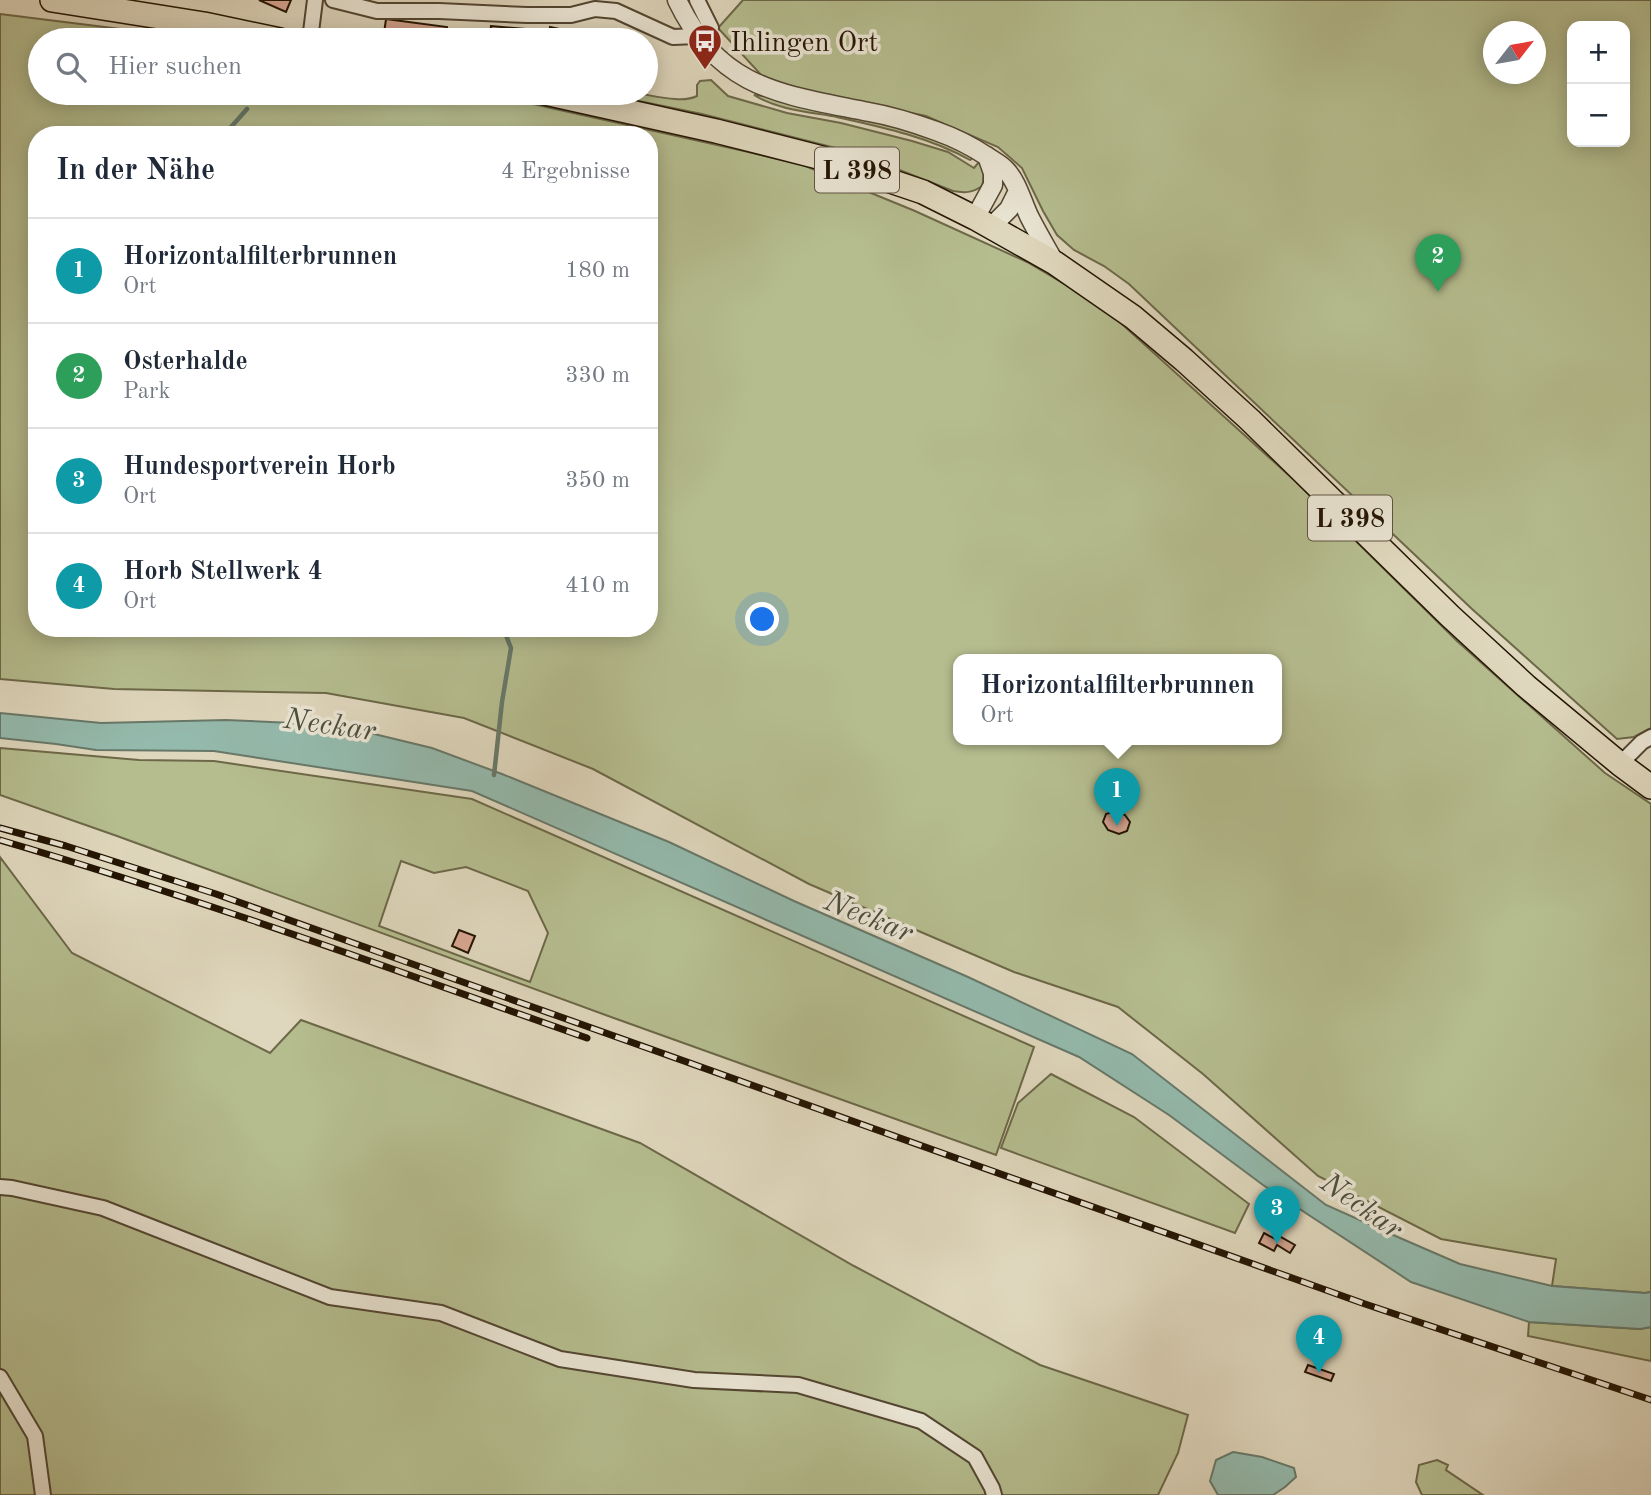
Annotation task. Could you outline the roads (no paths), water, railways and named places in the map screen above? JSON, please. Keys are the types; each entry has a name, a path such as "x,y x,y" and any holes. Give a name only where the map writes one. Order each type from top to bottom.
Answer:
{"main road":[{"path":"52,0 223,28"},
{"name":"L 398","path":"599,105 822,158 923,192 1055,263 1133,317 1184,360 1526,686 1620,764 1649,781"}],"street":[{"path":"312,28 315,0"},
{"path":"333,0 377,11 489,7 572,15 594,9 616,11 653,28"},
{"path":"677,0 707,49 745,78 771,90 803,99 909,122 970,144 1004,167 1013,178 1039,237 1055,263"},
{"path":"658,30 673,37 697,36 712,28 697,0"},
{"path":"983,223 993,186 993,173 987,156"},
{"path":"983,223 1009,209 1018,191"},
{"path":"1620,764 1642,742 1651,737"},
{"path":"0,1187 103,1208 330,1297 440,1313 560,1359 694,1380 798,1385 921,1420 975,1457 994,1495"},
{"path":"0,1377 35,1436 43,1495"}],"water":[{"path":"0,713 101,723 226,720 337,725 432,748 502,774 669,842 1132,1054 1326,1205 1460,1264 1552,1286 1651,1292 1651,1327 1640,1329 1529,1322 1411,1282 1263,1185 1169,1115 1079,1057 472,791 214,751 96,750 0,738"},
{"path":"1233,1452 1262,1457 1294,1468 1296,1477 1273,1495 1218,1495 1210,1481 1216,1460"}],"waterway":[{"path":"232,126 247,109"},
{"path":"494,775 511,648 507,637"}],"railway":[{"path":"0,828 216,894 1365,1304 1651,1400"},
{"path":"0,840 221,910 587,1038"}],"place":[{"name":"Ihlingen Ort","path":"705,71"},
{"name":"Osterhalde","path":"1438,292"},
{"name":"Horizontalfilterbrunnen","path":"1117,826"},
{"name":"Hundesportverein Horb","path":"1277,1244"},
{"name":"Horb Stellwerk 4","path":"1319,1373"}],"water label":[{"name":"Neckar","path":"330,724"},
{"name":"Neckar","path":"869,916"},
{"name":"Neckar","path":"1362,1205"}]}
